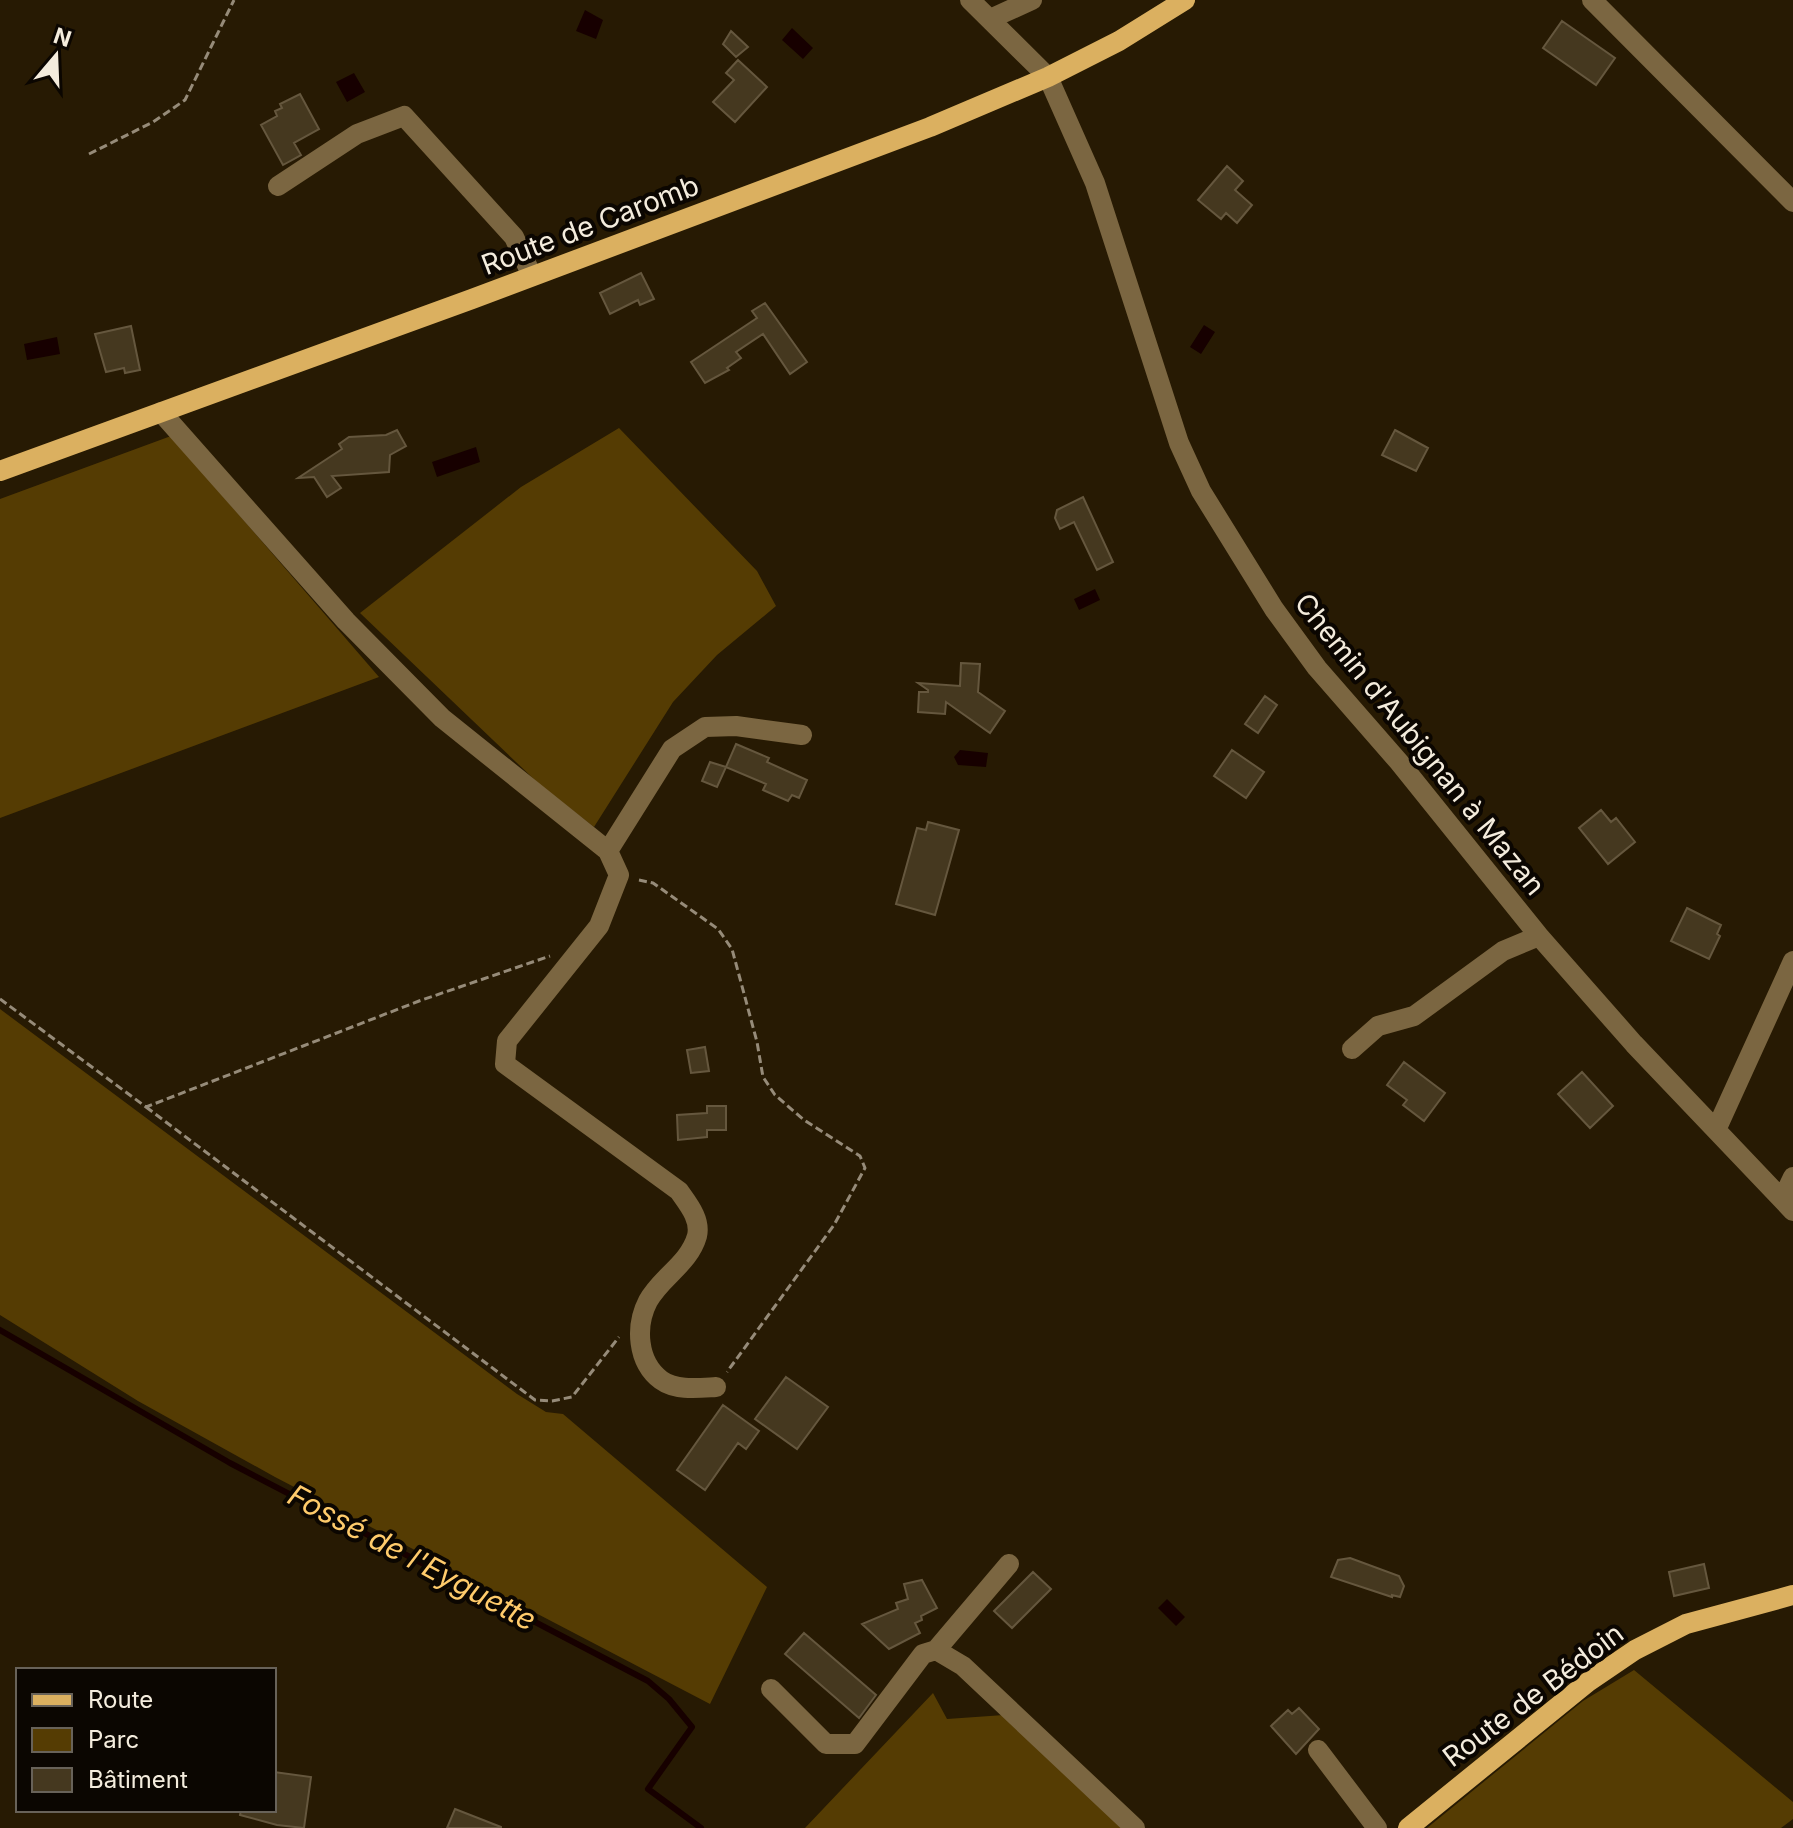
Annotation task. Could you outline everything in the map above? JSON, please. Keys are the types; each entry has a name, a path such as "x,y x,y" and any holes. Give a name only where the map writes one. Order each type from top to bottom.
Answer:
{"main road":[{"name":"Route de Caromb","path":"0,471 930,127 1048,77 1119,41 1185,0"},
{"name":"Route de Bédoin","path":"1408,1828 1588,1682 1635,1650 1686,1624 1793,1595"}],"street":[{"name":"Chemin d'Aubignan à Mazan","path":"970,0 1048,77 1095,183 1179,443 1201,491 1274,609 1317,668 1399,762 1539,936 1634,1044 1788,1205"},
{"path":"990,19 1032,0"},
{"path":"1592,0 1793,202"},
{"path":"278,186 357,134 404,116 514,237 532,276"},
{"path":"161,412 346,621 442,718 608,851 619,875 599,926 507,1041 505,1064 679,1191 693,1212 698,1233 689,1255 648,1301 638,1338 647,1364 662,1381 688,1389 716,1387"},
{"path":"608,851 672,749 705,727 736,726 802,735"},
{"path":"1352,1049 1378,1026 1414,1016 1503,951 1539,936"},
{"path":"1716,1130 1793,961"},
{"path":"1788,1205 1793,1177"},
{"path":"771,1689 826,1744 855,1744 923,1654 936,1650 1009,1564"},
{"path":"936,1650 963,1666 1135,1828"},
{"path":"1318,1750 1377,1828"}],"path":[{"path":"89,154 153,122 185,100 234,0"},
{"path":"619,875 653,883 718,929 732,949 757,1042 763,1077 775,1095 804,1120 860,1156 865,1168 834,1225 716,1387"},
{"path":"146,1107 419,1001 555,954"},
{"path":"0,999 535,1400 572,1397 620,1337"}],"green space":[{"path":"619,428 757,571 776,606 717,655 673,702 594,827 539,784 360,613 521,487"},
{"path":"171,436 379,677 0,818 0,499"},
{"path":"0,1009 517,1394 546,1412 563,1414 767,1587 710,1704 275,1477 138,1401 0,1315"},
{"path":"1634,1670 1793,1802 1793,1819 1781,1828 1427,1828 1583,1701"},
{"path":"933,1693 947,1719 1004,1715 1128,1828 805,1828"}],"shaded area":[{"path":"585,10 603,20 596,39 576,31"},
{"path":"792,28 813,48 803,59 782,40"},
{"path":"354,73 365,92 347,102 336,82"},
{"path":"1204,325 1215,332 1201,354 1190,347"},
{"path":"57,337 60,354 27,360 24,344"},
{"path":"476,447 480,462 437,477 432,462"},
{"path":"1095,589 1100,600 1079,610 1074,599"},
{"path":"960,750 988,753 986,767 958,765 954,757"},
{"path":"1167,1599 1185,1617 1176,1626 1158,1608"}],"building":[{"path":"1562,21 1615,58 1596,85 1543,48"},
{"path":"731,31 748,47 736,57 723,44"},
{"path":"738,60 767,87 735,122 713,102 734,80 726,73"},
{"path":"300,94 319,129 294,143 301,155 283,165 261,125 277,116 275,111 282,108 280,104"},
{"path":"1227,166 1243,181 1235,190 1252,205 1237,223 1226,213 1221,219 1198,200"},
{"path":"641,273 654,299 640,305 638,300 610,314 600,293"},
{"path":"765,303 807,362 790,374 763,334 736,352 741,358 727,368 729,370 705,383 691,362 757,318 752,311"},
{"path":"131,326 140,370 125,373 124,368 106,372 95,334"},
{"path":"397,430 406,446 390,455 389,472 332,476 341,488 327,497 314,477 298,478 342,449 339,444 349,437 386,435"},
{"path":"1395,430 1428,448 1416,471 1382,455"},
{"path":"1083,497 1113,562 1097,570 1074,522 1060,529 1055,518 1057,510"},
{"path":"961,663 980,664 978,692 1005,711 990,733 946,702 945,714 918,712 919,692 928,690 918,683 960,686"},
{"path":"1265,696 1277,705 1258,733 1245,724"},
{"path":"736,744 769,758 767,762 807,780 799,798 792,795 788,801 763,790 766,784 726,767"},
{"path":"1232,750 1264,772 1246,798 1214,776"},
{"path":"710,762 726,767 717,787 702,781"},
{"path":"1601,810 1611,822 1616,818 1635,842 1608,864 1579,828"},
{"path":"928,822 959,830 935,915 896,904 917,828 926,830"},
{"path":"1687,908 1721,925 1717,934 1720,936 1709,959 1671,941"},
{"path":"705,1047 709,1071 691,1073 687,1050"},
{"path":"1404,1062 1445,1093 1424,1121 1403,1105 1407,1100 1387,1085"},
{"path":"1582,1072 1613,1106 1590,1128 1558,1094"},
{"path":"707,1106 726,1106 726,1130 707,1130 707,1137 678,1140 677,1115 707,1113"},
{"path":"786,1377 828,1407 797,1449 755,1419"},
{"path":"723,1405 759,1431 746,1449 738,1443 705,1490 677,1470"},
{"path":"1350,1558 1399,1576 1404,1586 1400,1597 1331,1577 1338,1560"},
{"path":"1704,1564 1709,1588 1674,1596 1669,1572"},
{"path":"1033,1572 1051,1589 1012,1628 994,1611"},
{"path":"922,1580 937,1608 921,1616 922,1620 915,1623 920,1633 889,1649 862,1624 898,1609 896,1603 908,1599 904,1584"},
{"path":"804,1633 876,1695 859,1718 785,1654"},
{"path":"1299,1708 1319,1729 1296,1754 1271,1726 1288,1710 1292,1714"},
{"path":"276,1772 311,1777 304,1828 277,1825 240,1815 241,1812 276,1812"},
{"path":"455,1809 501,1827 501,1828 447,1828"}],"waterway":[{"name":"Fossé de l'Eyguette","path":"0,1330 230,1463 648,1681 669,1699 692,1727 648,1789 701,1828"}]}
